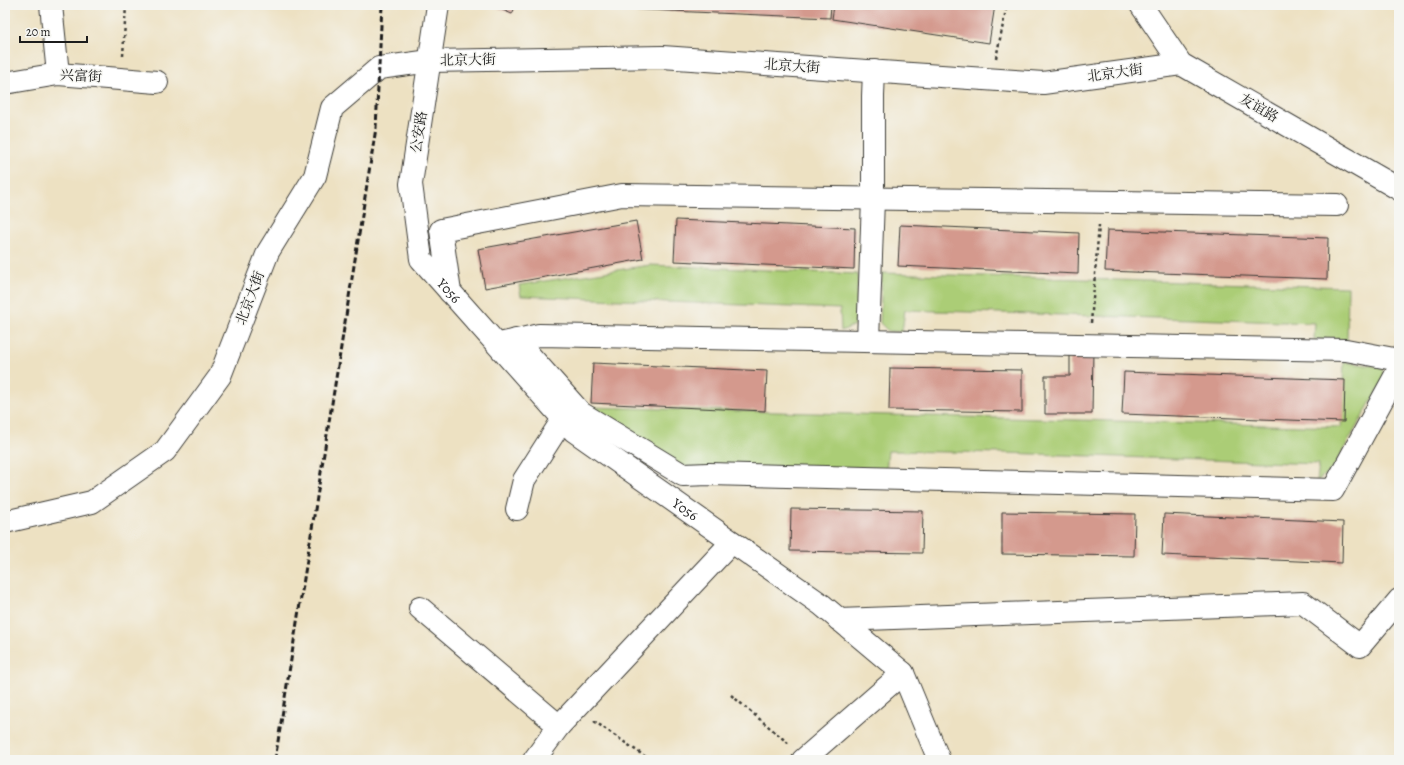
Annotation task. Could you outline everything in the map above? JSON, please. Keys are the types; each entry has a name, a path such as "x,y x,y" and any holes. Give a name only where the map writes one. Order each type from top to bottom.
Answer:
{"street":[{"path":"51,5 58,74"},
{"name":"公安路","path":"421,259 411,184 438,5"},
{"name":"友谊路","path":"1141,5 1181,64 1399,189"},
{"name":"北京大街","path":"5,522 92,502 164,451 220,376 268,252 315,176 332,108 379,68 430,61 662,57 1043,83 1181,64"},
{"path":"868,342 873,198 872,96 874,71"},
{"name":"兴富街","path":"5,83 58,74 157,82"},
{"path":"450,292 441,230 622,195 1337,205"},
{"name":"Y056","path":"421,259 450,292 507,343 563,419 574,431 822,605 903,672 939,760"},
{"path":"507,343 538,335 1346,350 1399,360"},
{"path":"507,343 582,413 683,475 709,474 1332,490 1399,369"},
{"path":"517,509 524,480 563,419"},
{"path":"534,760 559,726 732,542"},
{"path":"839,620 1303,603 1360,646 1399,600"},
{"path":"420,608 559,726"},
{"path":"804,759 903,672"}],"path":[{"path":"122,79 126,5"},
{"path":"995,62 1007,5"},
{"path":"1089,346 1101,202"},
{"path":"731,695 804,759"},
{"path":"576,708 650,760"}],"green space":[{"path":"650,265 858,274 855,325 841,331 840,309 521,296 519,285"},
{"path":"882,273 1348,287 1347,342 1314,339 1315,323 905,310 902,332 888,331 880,323"},
{"path":"1344,362 1381,367 1385,377 1333,468 1317,481 1319,464 1005,453 888,451 886,472 684,468 588,407 1341,427"}],"building":[{"path":"491,5 516,5 512,14"},
{"path":"556,5 831,5 830,18"},
{"path":"834,5 995,5 989,43 832,19"},
{"path":"676,220 855,228 854,269 674,261"},
{"path":"636,221 643,259 485,288 478,249"},
{"path":"900,225 1079,233 1078,274 898,266"},
{"path":"1107,230 1328,238 1327,279 1105,271"},
{"path":"1070,349 1093,349 1092,414 1045,414 1045,376 1070,376"},
{"path":"593,363 767,371 765,411 591,403"},
{"path":"890,368 1022,370 1022,412 889,410"},
{"path":"1124,372 1345,380 1344,422 1122,414"},
{"path":"791,509 923,511 922,553 790,551"},
{"path":"1002,512 1135,514 1134,556 1002,554"},
{"path":"1164,514 1343,522 1342,563 1162,555"}],"railway":[{"path":"275,760 376,128 382,5"}]}
